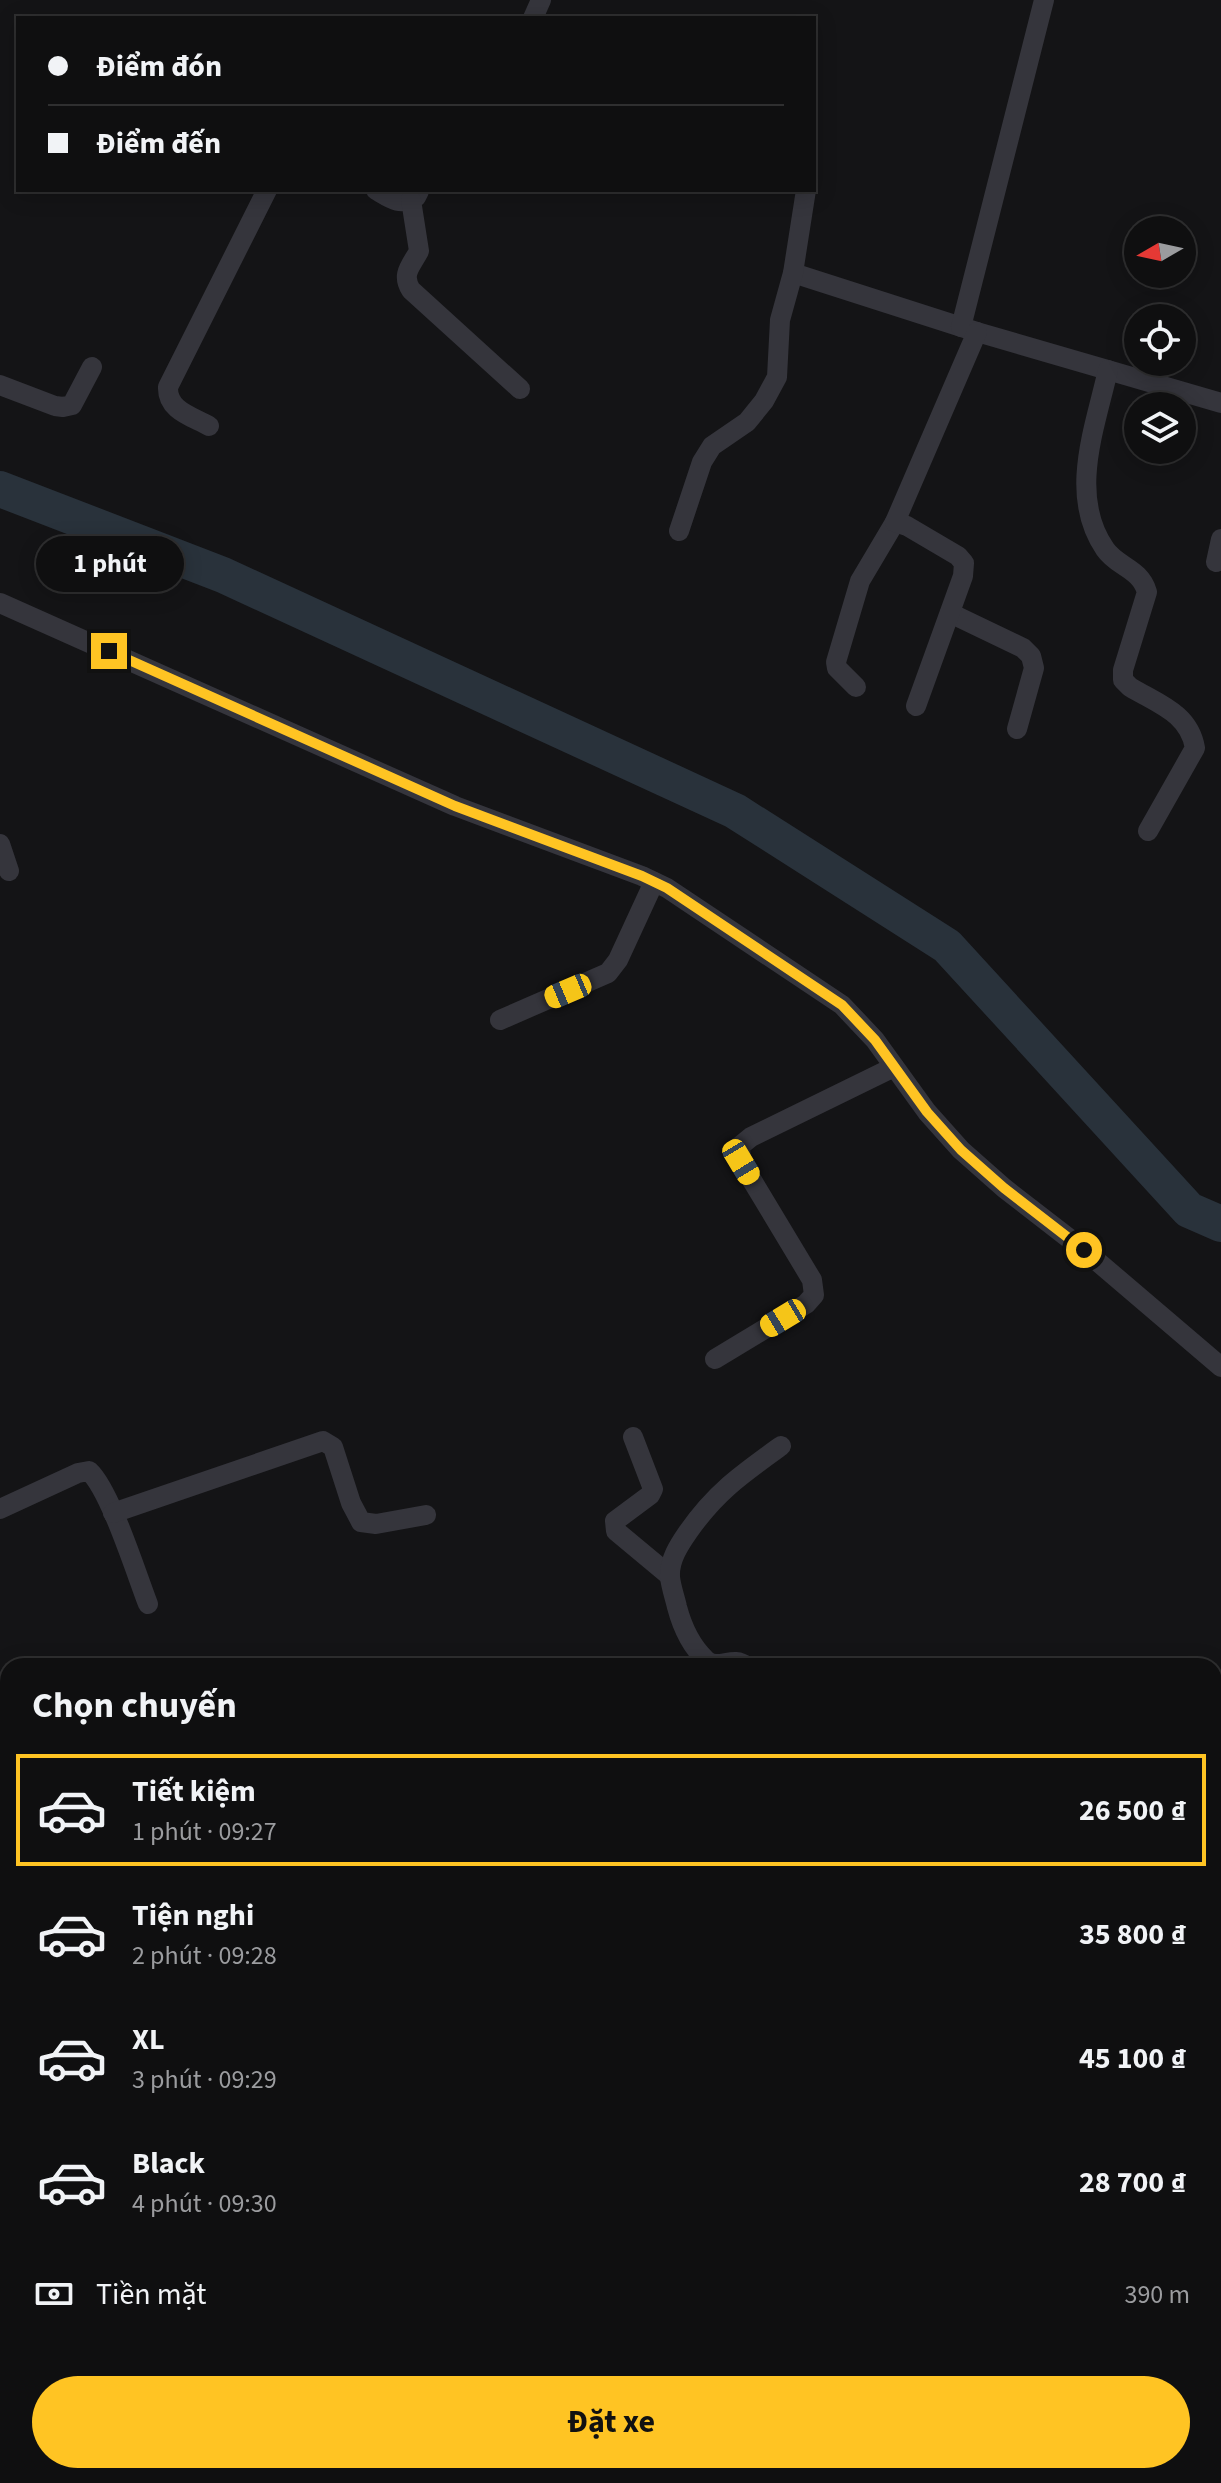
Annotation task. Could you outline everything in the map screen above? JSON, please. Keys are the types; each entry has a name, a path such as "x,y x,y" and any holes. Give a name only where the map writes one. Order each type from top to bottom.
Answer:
{"street":[{"path":"856,687 837,668 836,662 860,581 895,522 969,329 1044,0"},
{"path":"209,426 172,406 168,387 266,192"},
{"path":"379,192 396,202 406,203 415,195"},
{"path":"679,531 702,462 712,446 747,422 764,401 777,377 780,320 793,273 806,192"},
{"path":"415,195 419,251 407,271 405,282 520,389"},
{"path":"793,273 969,329 1221,403"},
{"path":"0,385 63,407 72,405 92,367"},
{"path":"1108,370 1085,473 1085,496 1097,537 1108,553 1144,581 1147,592 1123,670 1123,680 1184,720 1192,733 1195,748 1148,831"},
{"path":"895,522 958,556 964,563 963,576 916,706"},
{"path":"1216,562 1221,539"},
{"path":"0,603 455,806 654,882 676,894 842,1005 875,1040 927,1112 961,1150 1221,1367"},
{"path":"950,613 1023,648 1031,656 1034,668 1017,729"},
{"path":"0,844 9,871"},
{"path":"500,1020 608,973 618,960 654,882"},
{"path":"715,1359 806,1304 814,1295 812,1280 741,1162 740,1146 751,1137 894,1067"},
{"path":"633,1437 653,1489 614,1525 616,1531 670,1576"},
{"path":"113,1513 323,1441 333,1447 351,1503 361,1522 376,1524 426,1515"},
{"path":"704,1658 682,1624 670,1576 673,1558 706,1507 736,1477 781,1446"},
{"path":"0,1509 78,1473 89,1471 97,1478 113,1513 148,1604"}],"waterway":[{"path":"0,489 223,575 735,811 947,946 1189,1210 1221,1224"}],"route":[{"path":"109,651 455,806 667,888 842,1005 875,1040 927,1112 961,1150 1084,1250"}]}
